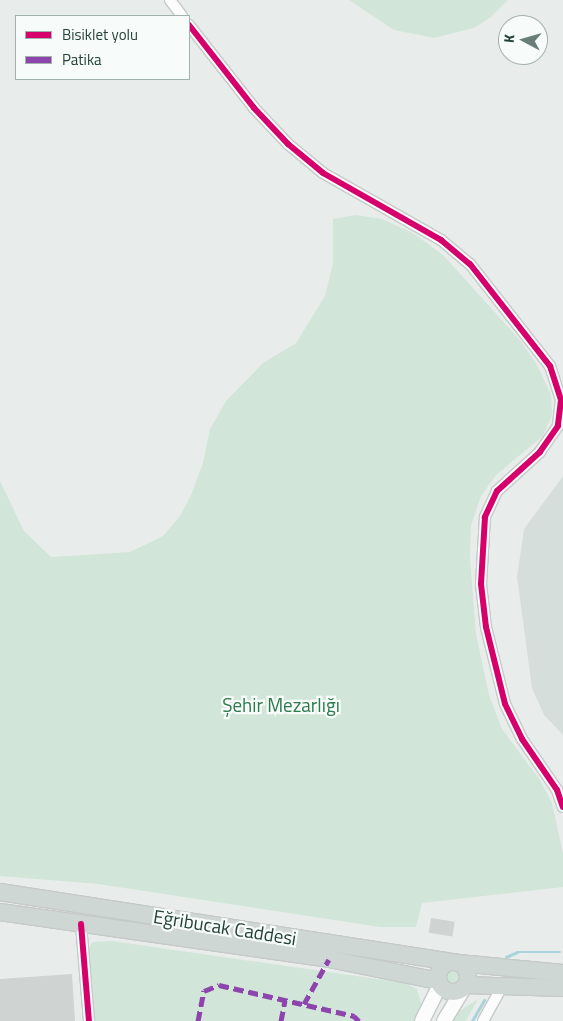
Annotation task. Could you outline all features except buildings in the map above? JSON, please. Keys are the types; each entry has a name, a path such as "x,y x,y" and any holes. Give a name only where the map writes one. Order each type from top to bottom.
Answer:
{"main road":[{"name":"Eğribucak Caddesi","path":"0,892 455,962 563,973"},
{"name":"Eğribucak Caddesi","path":"0,912 329,959 439,983"},
{"path":"422,1021 439,983 440,969 455,962 468,973 464,987 444,1021"},
{"path":"439,983 451,992 464,987 563,988"},
{"path":"543,988 563,994"}],"street":[{"path":"170,0 181,15"},
{"path":"190,26 254,108 288,144 323,173 433,235 470,264 550,366 561,400 558,426 540,452 497,491 485,517 481,584 486,627 505,704 522,739 557,790 563,807"},
{"path":"81,924 89,1021"},
{"path":"483,1021 501,988"}],"shaded area":[{"path":"563,476 563,735 544,715 532,688 517,577 524,529"}],"green space":[{"path":"349,0 508,0 491,17 474,28 434,38 394,30"},
{"name":"Şehir Mezarlığı","path":"355,215 382,219 413,233 443,255 519,339 536,363 551,394 552,415 543,436 496,475 481,496 471,526 470,558 476,634 489,695 502,729 540,780 552,803 563,854 563,887 422,903 416,927 380,927 98,884 0,876 0,481 24,531 51,557 130,552 163,536 180,516 191,495 203,463 210,429 226,401 263,363 296,343 325,296 333,263 333,219"},
{"path":"112,941 405,983 417,989 422,1006 414,1021 94,1021 88,948 93,942"},
{"path":"449,968 457,968 462,973 460,984 449,986 444,981 444,973"},
{"path":"478,999 466,1021 451,1021 461,1010"}],"waterway":[{"path":"506,957 517,952 560,952"},
{"path":"472,1021 484,1000"}],"marked path":[{"path":"304,1004 329,959"},
{"path":"198,1021 204,991 219,985 354,1016 359,1021"},
{"path":"281,1021 285,1000"}],"cycle path":[{"path":"190,26 254,108 288,144 323,173 441,240 470,264 550,366 561,400 558,426 540,452 497,491 485,517 481,584 486,627 505,704 522,739 557,790 563,807"},
{"path":"81,924 89,1021"}]}
